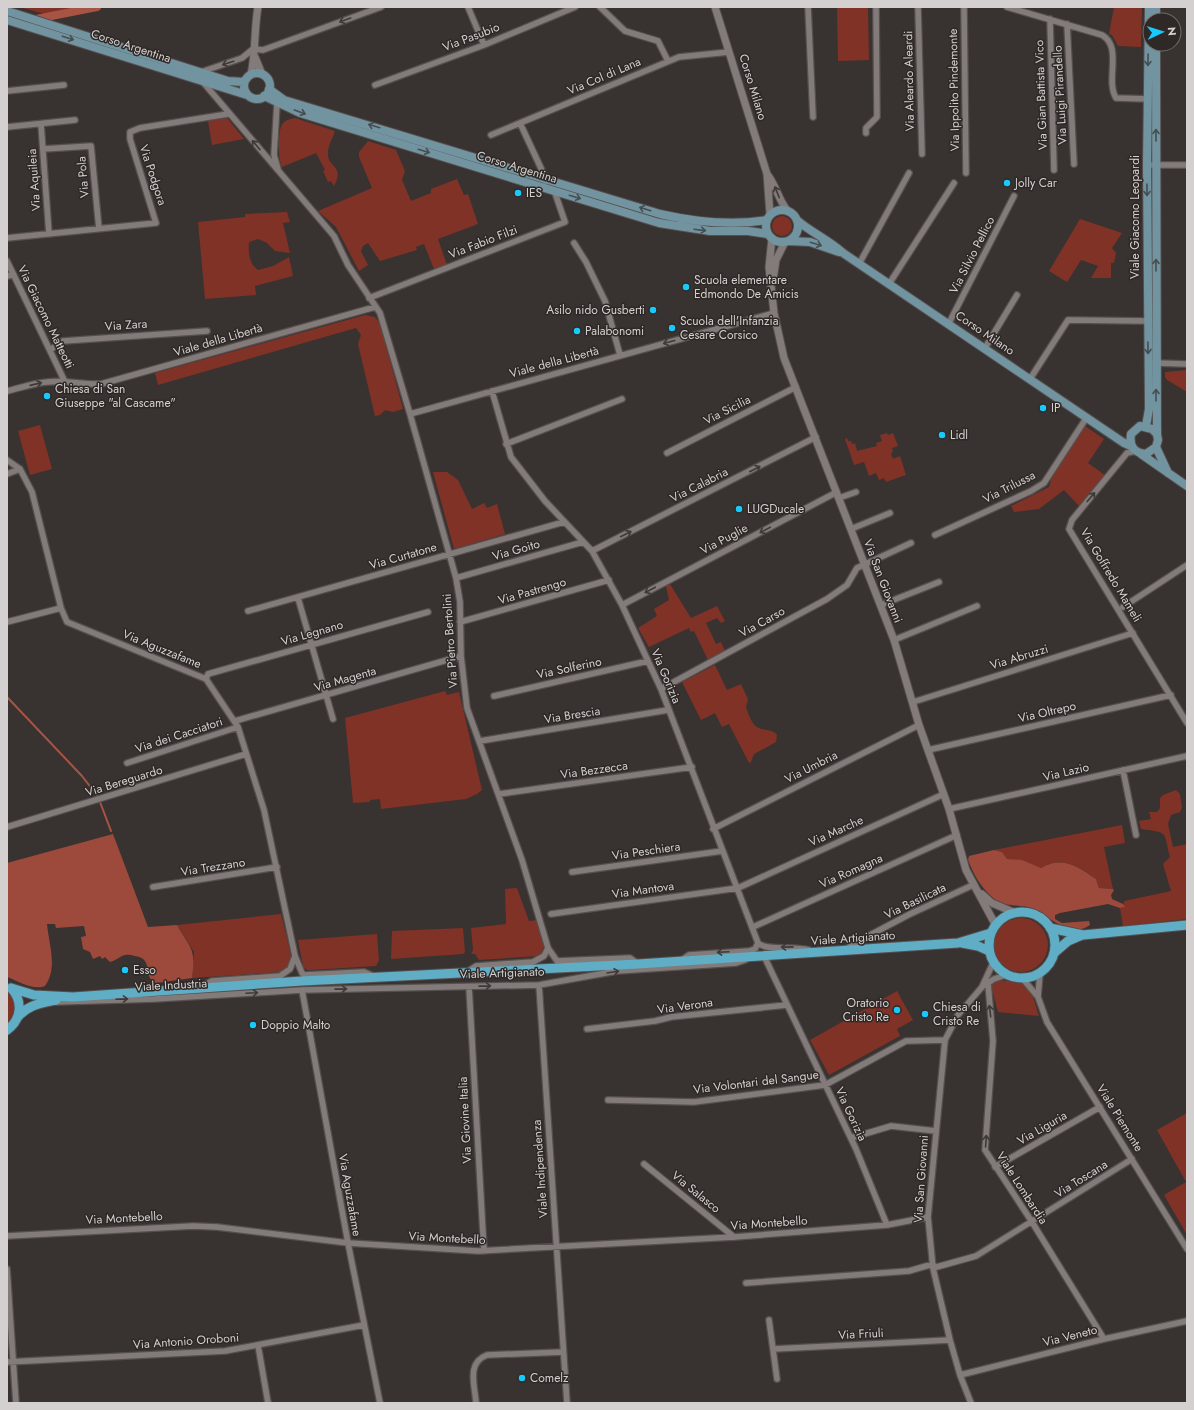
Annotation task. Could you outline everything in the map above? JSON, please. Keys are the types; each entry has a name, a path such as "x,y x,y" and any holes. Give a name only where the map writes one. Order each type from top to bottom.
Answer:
{"main road":[{"name":"Viale Giacomo Leopardi","path":"1149,7 1147,165 1148,321 1157,434"},
{"name":"Corso Argentina","path":"7,11 201,76 247,95"},
{"name":"Corso Argentina","path":"9,20 201,76 228,81 244,82"},
{"name":"Viale Giacomo Leopardi","path":"1146,426 1149,409 1152,363 1156,165 1156,52"},
{"path":"251,74 262,74 269,81 269,89 264,96 256,99 247,95 244,90 244,82 251,74"},
{"name":"Corso Argentina","path":"269,89 284,100 678,218 728,223 768,217 778,210 787,210"},
{"name":"Corso Argentina","path":"264,96 300,113 543,188 676,227 710,231 748,231 770,236 778,241 786,241"},
{"path":"786,241 797,233 798,221 794,214 787,210"},
{"path":"768,217 766,227 770,236"},
{"name":"Corso Milano","path":"798,221 805,227 832,243 859,264 1113,434 1124,443 1154,461 1187,486"},
{"name":"Corso Milano","path":"786,241 810,242 843,253"},
{"path":"1146,426 1152,428 1157,434 1158,440 1156,447 1152,451 1136,450 1131,434 1135,429 1146,426"},
{"path":"1113,434 1131,434"},
{"path":"1156,447 1168,473"},
{"path":"1013,912 1029,912 1037,915 1050,928 1054,936 1054,953 1049,964 1040,973 1032,977 1023,978 1006,975 993,963 989,951 991,933 995,924 1002,917 1013,912"},
{"path":"1054,953 1068,941 1083,935 1187,925"},
{"path":"1050,928 1083,935"},
{"name":"Viale Artigianato","path":"960,943 991,933"},
{"name":"Viale Artigianato","path":"302,985 376,978 638,964 960,943 978,946 989,951"},
{"name":"Viale Industria","path":"9,1030 22,1012 31,1006 73,997 202,987 302,985"},
{"name":"Viale Industria","path":"9,987 34,995 73,997"},
{"name":"Viale Industria","path":"9,987 19,1002 17,1018"}],"street":[{"path":"251,74 254,52 254,27 258,7"},
{"path":"375,307 348,265 334,236 228,114 201,76 254,52 381,7"},
{"path":"468,7 484,44"},
{"name":"Via Pasubio","path":"375,85 484,44 575,7"},
{"path":"600,7 625,31 658,41 668,61"},
{"name":"Corso Milano","path":"715,7 767,174 768,217"},
{"path":"808,7 813,117"},
{"path":"866,134 866,128 877,117 876,7"},
{"name":"Via Aleardo Aleardi","path":"918,7 922,154"},
{"name":"Via Ippolito Pindemonte","path":"964,7 966,173"},
{"path":"1007,7 1109,38 1112,48 1113,90 1116,98 1148,99"},
{"name":"Via Gian Battista Vico","path":"1050,19 1054,170"},
{"name":"Via Luigi Pirandello","path":"1067,24 1074,164"},
{"path":"254,52 262,74"},
{"name":"Via Col di Lana","path":"491,135 679,57 730,52"},
{"path":"7,91 64,85"},
{"path":"277,103 274,154 275,165 280,175"},
{"name":"Via Podgora","path":"7,238 156,223 130,139 130,132 140,128 228,114"},
{"path":"7,127 75,120"},
{"path":"520,123 546,179 543,188"},
{"name":"Via Aquileia","path":"41,124 49,234"},
{"name":"Via Pola","path":"43,149 91,146 99,229"},
{"path":"1147,165 1187,165"},
{"path":"859,264 909,173"},
{"name":"Corso Milano","path":"767,174 774,183 780,199 787,210"},
{"name":"Via Fabio Filzi","path":"369,298 565,222 554,191 555,182"},
{"path":"889,284 954,183"},
{"name":"Via Silvio Pellico","path":"949,323 1014,196"},
{"name":"Via San Giovanni","path":"770,236 769,267 774,313 784,358 894,640 919,725 950,809 963,861 973,885 989,910 995,924"},
{"name":"Via San Giovanni","path":"772,286 776,260 786,241"},
{"path":"574,243 586,262 605,301 620,356"},
{"name":"Via Giacomo Matteotti","path":"7,261 10,275 50,350 65,382"},
{"path":"985,348 1017,295"},
{"name":"Viale della Libertà","path":"7,391 46,382 65,382 81,385 101,384 375,307"},
{"name":"Via Pietro Bertolini","path":"375,307 380,313 456,578 460,602 461,656 467,708 522,860 548,948"},
{"name":"Viale della Libertà","path":"410,414 774,313"},
{"path":"1030,379 1068,320 1148,321"},
{"name":"Via Zara","path":"50,350 63,341 207,331"},
{"path":"1152,363 1187,364"},
{"name":"Via Sicilia","path":"667,453 796,387"},
{"name":"Via Gorizia","path":"492,391 506,444 511,457 545,502 592,551 622,604 661,689 668,710 692,767 713,829 738,888 758,943"},
{"path":"506,444 622,399"},
{"name":"Via Trilussa","path":"936,535 1031,491 1044,483 1087,418"},
{"name":"Via Calabria","path":"592,551 816,437"},
{"name":"Via Goffredo Mameli","path":"1136,450 1127,453 1072,520 1069,529 1187,723"},
{"name":"Via Aguzzafame","path":"7,460 20,469 32,492 61,608 67,622 206,679 235,721 264,810 295,956 300,971 304,975 364,972 376,978"},
{"path":"7,474 20,469"},
{"name":"Via Puglie","path":"622,604 838,495 856,492"},
{"path":"851,530 890,513"},
{"name":"Via Curtatone","path":"248,611 564,522"},
{"name":"Via Goito","path":"456,578 583,542"},
{"name":"Via Carso","path":"661,689 827,599 847,586 857,568 911,543"},
{"path":"1123,607 1187,565"},
{"name":"Via Pastrengo","path":"460,622 609,580"},
{"path":"881,605 939,582"},
{"path":"298,598 333,719"},
{"path":"894,640 977,606"},
{"path":"7,622 61,608"},
{"name":"Via Legnano","path":"206,679 208,674 428,612"},
{"name":"Via Abruzzi","path":"913,702 1133,633"},
{"name":"Via Magenta","path":"235,721 327,696 461,656"},
{"name":"Via Solferino","path":"494,696 648,661"},
{"name":"Via Oltrepo","path":"928,750 1171,695"},
{"name":"Via Brescia","path":"480,741 668,710"},
{"name":"Via Umbria","path":"713,829 919,725"},
{"name":"Via dei Cacciatori","path":"127,763 238,727"},
{"name":"Via Bereguardo","path":"7,827 246,754"},
{"name":"Via Lazio","path":"950,809 1187,756"},
{"name":"Via Bezzecca","path":"499,794 692,767"},
{"path":"1123,770 1136,835"},
{"name":"Via Marche","path":"738,888 944,794"},
{"name":"Via Romagna","path":"753,927 957,835"},
{"name":"Via Peschiera","path":"572,872 722,851"},
{"name":"Via Trezzano","path":"153,888 277,868"},
{"name":"Via San Giovanni","path":"973,885 992,904 1013,912"},
{"name":"Via Basilicata","path":"846,950 855,942 910,914 973,885"},
{"name":"Via Mantova","path":"551,914 738,888"},
{"path":"681,961 689,955 749,951 755,949 758,943 764,948 798,947 817,953"},
{"path":"465,973 476,966 533,962 544,956 548,948 557,961 630,958 638,964"},
{"path":"202,987 212,981 280,976 290,969 295,956"},
{"name":"Via Gorizia","path":"764,956 851,1138 887,1225"},
{"name":"Viale Artigianato","path":"302,985 469,987 539,985 617,971 736,962 743,961 748,957"},
{"name":"Via San Giovanni","path":"982,987 993,963"},
{"name":"Viale Piemonte","path":"1038,997 1040,973"},
{"name":"Via San Giovanni","path":"971,1403 960,1375 950,1340 933,1266 928,1217 945,1040 958,1015 982,987 994,979 1006,975"},
{"name":"Viale Piemonte","path":"1023,978 1038,997 1047,1022 1187,1249"},
{"name":"Viale Lombardia","path":"988,983 994,1041 985,1150 1032,1222 1104,1339"},
{"name":"Via Aguzzafame","path":"302,985 348,1243 380,1403"},
{"name":"Viale Industria","path":"41,1003 154,999 302,985"},
{"name":"Viale Indipendenza","path":"539,985 567,1403"},
{"name":"Via Giovine Italia","path":"469,987 484,1251"},
{"name":"Via Verona","path":"587,1029 654,1021 671,1017 787,1005"},
{"name":"Via Volontari del Sangue","path":"608,1100 694,1102 825,1085 906,1041 945,1040"},
{"name":"Via Liguria","path":"996,1167 1100,1107"},
{"path":"851,1138 891,1126 936,1131"},
{"name":"Via Toscana","path":"746,1283 909,1271 976,1256 1132,1159"},
{"name":"Via Salasco","path":"644,1164 734,1237"},
{"path":"887,1225 928,1217"},
{"name":"Via Montebello","path":"7,1236 193,1226 217,1227 348,1243 484,1251 734,1237 887,1225"},
{"path":"7,1269 10,1361 16,1403"},
{"path":"770,1320 777,1379"},
{"name":"Via Veneto","path":"960,1375 1104,1339 1187,1322"},
{"name":"Via Antonio Oroboni","path":"10,1361 225,1351 364,1325"},
{"name":"Via Friuli","path":"773,1349 950,1340"},
{"path":"258,1345 268,1403"},
{"path":"476,1403 473,1367 479,1358 488,1355 563,1352"}],"shaded area":[{"path":"19,7 84,7 45,14"},
{"path":"837,7 868,7 869,60 838,61"},
{"path":"1114,7 1142,7 1141,47 1118,46 1112,35 1109,34"},
{"path":"227,118 244,139 212,145 208,121"},
{"path":"295,118 335,131 328,152 330,162 338,174 334,186 331,181 328,182 323,171 325,170 316,153 282,167 279,144 281,127 283,123 289,119"},
{"path":"368,141 396,150 405,171 402,180 411,201 431,193 431,189 457,179 464,195 468,194 478,224 438,239 447,265 434,269 424,244 416,247 417,250 380,261 368,243 363,246 361,251 368,265 359,271 336,227 318,211 372,188 359,157 359,152"},
{"path":"287,212 290,222 283,223 290,253 275,251 267,243 258,239 249,242 249,254 251,261 258,270 273,266 289,257 293,276 255,286 256,295 205,299 198,222 245,217 245,214"},
{"path":"778,216 786,216 792,222 792,230 786,236 778,236 772,230 772,222"},
{"path":"1080,219 1122,233 1112,248 1116,253 1114,263 1111,263 1111,278 1091,278 1098,266 1081,260 1067,282 1049,271"},
{"path":"365,315 375,317 380,324 403,409 393,412 385,410 380,415 375,416 358,344 361,335 356,328 158,385 155,373"},
{"path":"1187,370 1187,392 1167,380 1165,377 1165,372"},
{"path":"40,425 52,469 30,475 18,431"},
{"path":"1085,426 1104,439 1088,463 1105,475 1080,507 1064,490 1039,509 1014,512 1011,506 1049,487 1053,473"},
{"path":"887,433 888,435 893,433 898,446 892,448 893,452 891,453 893,459 900,456 906,475 886,482 884,478 879,480 876,473 869,476 864,462 854,465 845,439 847,438 852,444 855,443 857,451 877,446 876,443 882,441 880,435"},
{"path":"433,472 447,472 458,480 472,509 484,503 487,508 497,504 505,534 454,549"},
{"path":"670,584 691,618 717,606 725,621 721,623 717,618 706,623 716,644 721,642 725,651 708,660 694,631 691,632 689,628 649,647 638,628 657,616 654,609 669,600 666,586"},
{"path":"715,665 727,690 741,684 748,699 746,707 754,725 777,735 776,742 754,754 751,762 749,763 729,724 722,727 715,713 701,720 682,682"},
{"path":"445,691 447,695 459,692 482,790 466,799 381,809 380,799 370,800 370,802 353,803 345,718"},
{"path":"1176,790 1180,794 1182,808 1180,812 1171,815 1168,824 1173,847 1187,844 1187,919 1123,926 1120,908 1123,908 1124,901 1171,891 1163,864 1170,857 1164,835 1157,831 1141,829 1139,821 1151,819 1149,812 1157,812 1160,808 1160,798 1163,795"},
{"path":"1122,825 1125,843 1104,847 1113,889 1099,888 1096,879 1083,870 1070,864 1056,863 1049,864 1041,868 1025,862 1007,859 1002,852 994,850"},
{"path":"113,834 148,927 177,925 193,954 192,978 156,983 149,976 145,960 141,958 125,955 110,962 105,957 102,959 100,956 93,959 90,952 83,949 81,937 86,936 84,926 56,928 55,924 47,924 52,964 49,979 45,986 31,986 7,977 7,863"},
{"path":"994,850 1002,852 1007,859 1022,860 1041,868 1049,864 1056,863 1069,864 1076,867 1096,879 1099,888 1113,889 1114,890 1111,895 1112,899 1123,904 1125,907 1120,908 1108,904 1055,915 1055,919 1062,923 1089,921 1090,925 1082,929 1074,930 1060,925 1034,909 1001,903 983,888 968,860 969,856"},
{"path":"517,888 529,921 538,920 545,944 540,956 479,960 475,954 471,954 473,950 471,928 506,924 505,889"},
{"path":"281,914 291,955 290,963 285,969 280,972 192,978 194,952 177,925"},
{"path":"1016,918 1026,918 1036,922 1044,930 1048,940 1048,950 1044,960 1036,968 1026,972 1016,972 1006,968 998,960 994,950 994,940 998,930 1006,922"},
{"path":"463,928 465,952 463,954 391,959 392,931"},
{"path":"377,934 379,960 376,966 307,970 303,966 298,940"},
{"path":"997,981 1016,981 1027,987 1034,998 1039,1016 998,1012 991,986"},
{"path":"7,991 13,999 14,1012 7,1024"},
{"path":"897,991 913,1020 897,1029 900,1036 829,1075 810,1040"},
{"path":"1187,1113 1187,1235 1164,1195 1186,1182 1157,1130"}],"waterway":[{"path":"31,20 97,7"},
{"path":"7,697 82,776 99,798"},
{"path":"100,802 111,831"}],"place":[{"name":"Jolly Car","path":"1007,183"},
{"name":"IES","path":"518,193"},
{"name":"Scuola elementare Edmondo De Amicis","path":"686,287"},
{"name":"Asilo nido Gusberti","path":"653,310"},
{"name":"Scuola dell'Infanzia Cesare Corsico","path":"672,328"},
{"name":"Palabonomi","path":"577,331"},
{"name":"Chiesa di San Giuseppe \"al Cascame\"","path":"47,396"},
{"name":"IP","path":"1043,408"},
{"name":"Lidl","path":"942,435"},
{"name":"LUGDucale","path":"739,509"},
{"name":"Esso","path":"125,970"},
{"name":"Oratorio Cristo Re","path":"897,1010"},
{"name":"Chiesa di Cristo Re","path":"925,1014"},
{"name":"Doppio Malto","path":"253,1025"},
{"name":"Comelz","path":"522,1378"}]}
